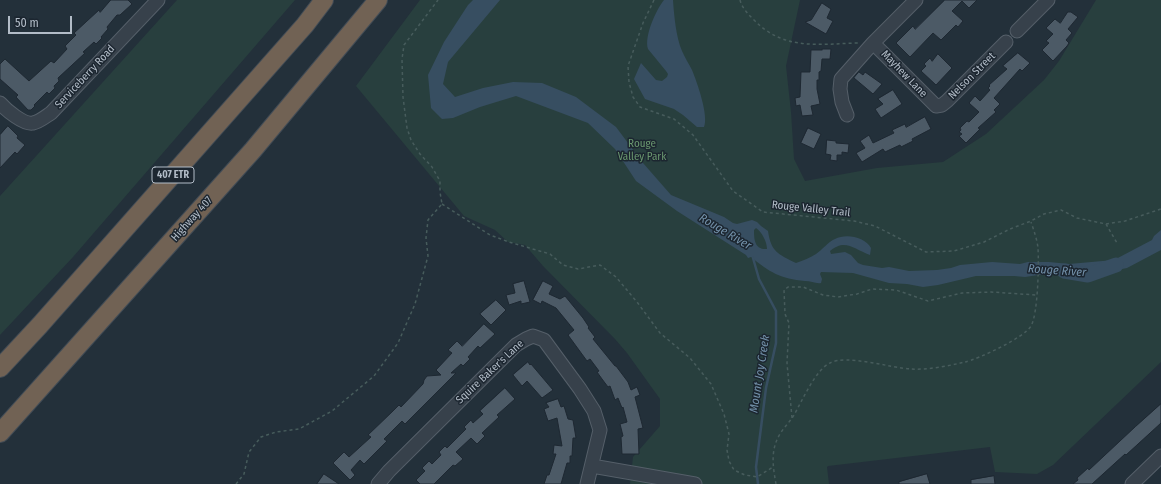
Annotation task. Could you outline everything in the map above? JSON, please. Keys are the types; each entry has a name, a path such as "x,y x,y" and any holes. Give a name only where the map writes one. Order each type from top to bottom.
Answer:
{"highway":[{"name":"407 ETR","path":"0,368 40,325 305,25 324,0"},
{"name":"Highway 407","path":"0,433 253,150 378,0"}],"street":[{"name":"Serviceberry Road","path":"1,106 28,123 34,123 51,113 158,0"},
{"path":"847,115 840,89 841,79 873,43 916,0"},
{"path":"1017,31 1048,0"},
{"name":"Nelson Street","path":"936,106 942,105 947,101 1006,42"},
{"name":"Mayhew Lane","path":"873,43 936,106"},
{"name":"Squire Baker's Lane","path":"378,484 388,470 516,345 533,336 544,340 580,389 594,411 600,430 587,484"},
{"path":"1132,484 1161,456"},
{"path":"592,466 695,484"}],"path":[{"path":"438,0 404,45 402,59 403,97 407,128 411,140 440,180 442,204 490,235 550,254 563,265 578,270 600,265 616,277 660,333 690,358 711,384 724,414 729,434 727,450 729,461 734,470 745,475 757,477 773,467"},
{"name":"Rouge Valley Trail","path":"654,0 643,23 628,66 629,82 633,97 640,108 674,119 693,135 734,191 763,212 854,221 875,226 926,252 954,251 984,242 1044,214 1061,210 1077,218 1106,224 1125,221 1161,209"},
{"path":"740,0 741,5 762,28 779,39 806,45 873,43"},
{"path":"236,484 244,474 249,452 261,437 276,432 299,429 332,411 374,376 398,343 415,304 428,256 426,238 428,220 442,204"},
{"path":"776,484 773,467 773,453 779,435 792,418 820,370 830,362 843,360 856,361 911,369 937,367 966,362 1009,343 1023,335 1030,328 1034,320 1038,249 1031,221"},
{"path":"1106,224 1117,243"},
{"path":"792,418 787,363 789,323 784,299 784,290 788,287 803,287 823,295 838,297 857,294 872,289 896,290 928,300 962,293 990,292 1036,295"}],"green space":[{"path":"177,0 295,0 73,257 0,335 0,196"},
{"name":"Rouge Valley Park","path":"420,0 800,0 786,66 794,159 805,181 877,168 943,162 986,134 1044,80 1059,61 1096,0 1161,0 1161,362 1053,465 1037,474 995,472 990,447 828,466 829,484 630,484 633,457 660,426 660,399 615,339 543,266 525,245 508,242 495,230 464,216 356,86"}],"water":[{"path":"473,0 500,0 448,62 443,84 455,97 483,88 513,82 542,83 576,97 616,127 643,163 671,195 724,217 733,223 737,224 752,220 757,222 768,231 771,244 776,252 796,263 816,254 832,240 844,236 855,237 864,241 871,248 870,255 845,245 835,247 830,251 831,254 845,252 851,255 858,263 863,265 882,268 889,267 909,271 937,270 960,265 992,262 1020,264 1028,262 1049,262 1069,264 1114,260 1152,240 1161,230 1161,250 1127,268 1087,273 1068,278 1052,273 1025,277 976,276 923,287 889,283 853,273 821,272 821,283 789,279 770,271 751,257 748,258 746,255 677,211 636,181 615,149 588,123 516,96 480,107 453,118 442,119 431,108 428,75 444,42 468,5","holes":["756,228 764,237 767,249 760,248 756,244 754,237 754,230"]},
{"path":"664,0 673,0 678,39 683,54 697,82 704,107 704,127 697,127 674,109 645,99 634,79 641,63 656,80 662,81 667,77 668,74 648,49 647,44 649,30"}],"building":[{"path":"111,0 128,0 132,4 120,15 117,15 107,27 108,29 101,37 102,38 96,44 94,42 83,52 85,53 58,78 59,81 54,86 55,88 49,94 47,92 31,110 28,110 16,97 18,95 0,79 0,64 5,59 29,81 51,61 54,63 67,49 65,46 76,35 74,33 99,10 100,12"},
{"path":"945,0 977,0 969,8 962,1 952,11 963,21 958,27 956,25 941,40 933,33 910,57 896,43 913,26 915,29"},
{"path":"822,3 831,9 827,18 833,21 826,34 805,22 811,20"},
{"path":"1068,12 1071,12 1078,17 1068,29 1072,33 1066,40 1069,43 1053,61 1042,50 1049,43 1046,41 1053,34 1046,28 1055,19 1060,23"},
{"path":"831,49 830,59 822,59 819,80 817,80 820,104 811,106 813,115 802,116 800,105 796,106 795,98 800,97 801,72 810,72 811,50"},
{"path":"1018,53 1030,63 1022,71 1020,69 994,98 1000,104 994,110 996,112 978,128 980,129 966,143 959,136 962,134 959,132 961,130 960,128 967,121 969,122 979,112 969,103 975,96 980,101 990,90 988,88 990,86 989,85 1007,69 1003,66"},
{"path":"938,54 952,68 936,85 921,71 926,66 924,64 930,58 932,61"},
{"path":"859,72 863,75 865,72 882,84 873,94 854,78"},
{"path":"893,90 902,104 881,118 875,109 883,104 878,99"},
{"path":"925,117 931,129 912,139 913,141 885,152 883,149 862,162 856,153 865,148 860,141 869,135 873,143 894,133 892,130 905,124 906,127"},
{"path":"8,126 18,136 17,138 25,145 17,154 15,152 0,168 0,135"},
{"path":"808,128 821,134 814,149 801,143"},
{"path":"827,140 836,141 836,143 849,144 848,153 842,152 842,155 837,155 837,161 830,160 831,155 826,154"},
{"path":"524,281 530,302 521,304 521,301 509,305 506,295 515,293 513,284"},
{"path":"543,281 553,286 549,294 560,299 565,296 589,327 588,328 595,337 593,339 628,382 631,390 637,387 640,395 635,397 643,428 638,429 639,454 622,454 621,437 623,436 620,424 627,422 623,407 622,408 618,398 615,400 610,386 608,387 602,379 597,372 599,371 590,359 587,361 568,335 574,330 556,308 542,301 541,304 533,300"},
{"path":"496,300 506,310 491,325 480,314"},
{"path":"484,324 495,334 480,348 478,346 468,357 470,359 463,366 461,364 451,373 456,373 405,424 402,421 384,439 387,441 364,464 360,460 351,470 355,475 350,480 333,463 344,452 349,457 371,437 368,435 399,405 401,407 423,384 427,376 441,375 436,370 452,353 448,350 457,341 462,346"},
{"path":"528,362 553,390 542,398 527,381 522,386 513,375"},
{"path":"505,388 515,399 497,415 499,417 482,433 485,436 477,444 471,438 456,452 463,459 455,466 453,465 434,484 420,484 416,480 425,471 422,468 429,461 432,464 441,455 439,452 445,446 447,448 466,429 464,427 471,420 473,423 483,414 480,411"},
{"path":"558,399 561,407 564,406 568,419 573,420 576,438 573,438 572,456 570,456 570,463 567,463 561,484 544,484 547,475 549,475 556,454 553,454 554,445 562,446 557,418 548,421 544,409 549,407 546,403"},
{"path":"1161,404 1161,423 1126,455 1125,454 1092,484 1073,484 1088,468 1089,470"},
{"path":"324,474 339,484 317,484"},
{"path":"927,474 930,484 899,484 899,482"},
{"path":"994,476 995,484 971,484 971,480"}],"waterway":[{"name":"Mount Joy Creek","path":"753,258 759,279 776,311 776,343 766,388 756,467 758,484"},
{"name":"Rouge River","path":"1064,271 1088,275 1116,265"}]}
